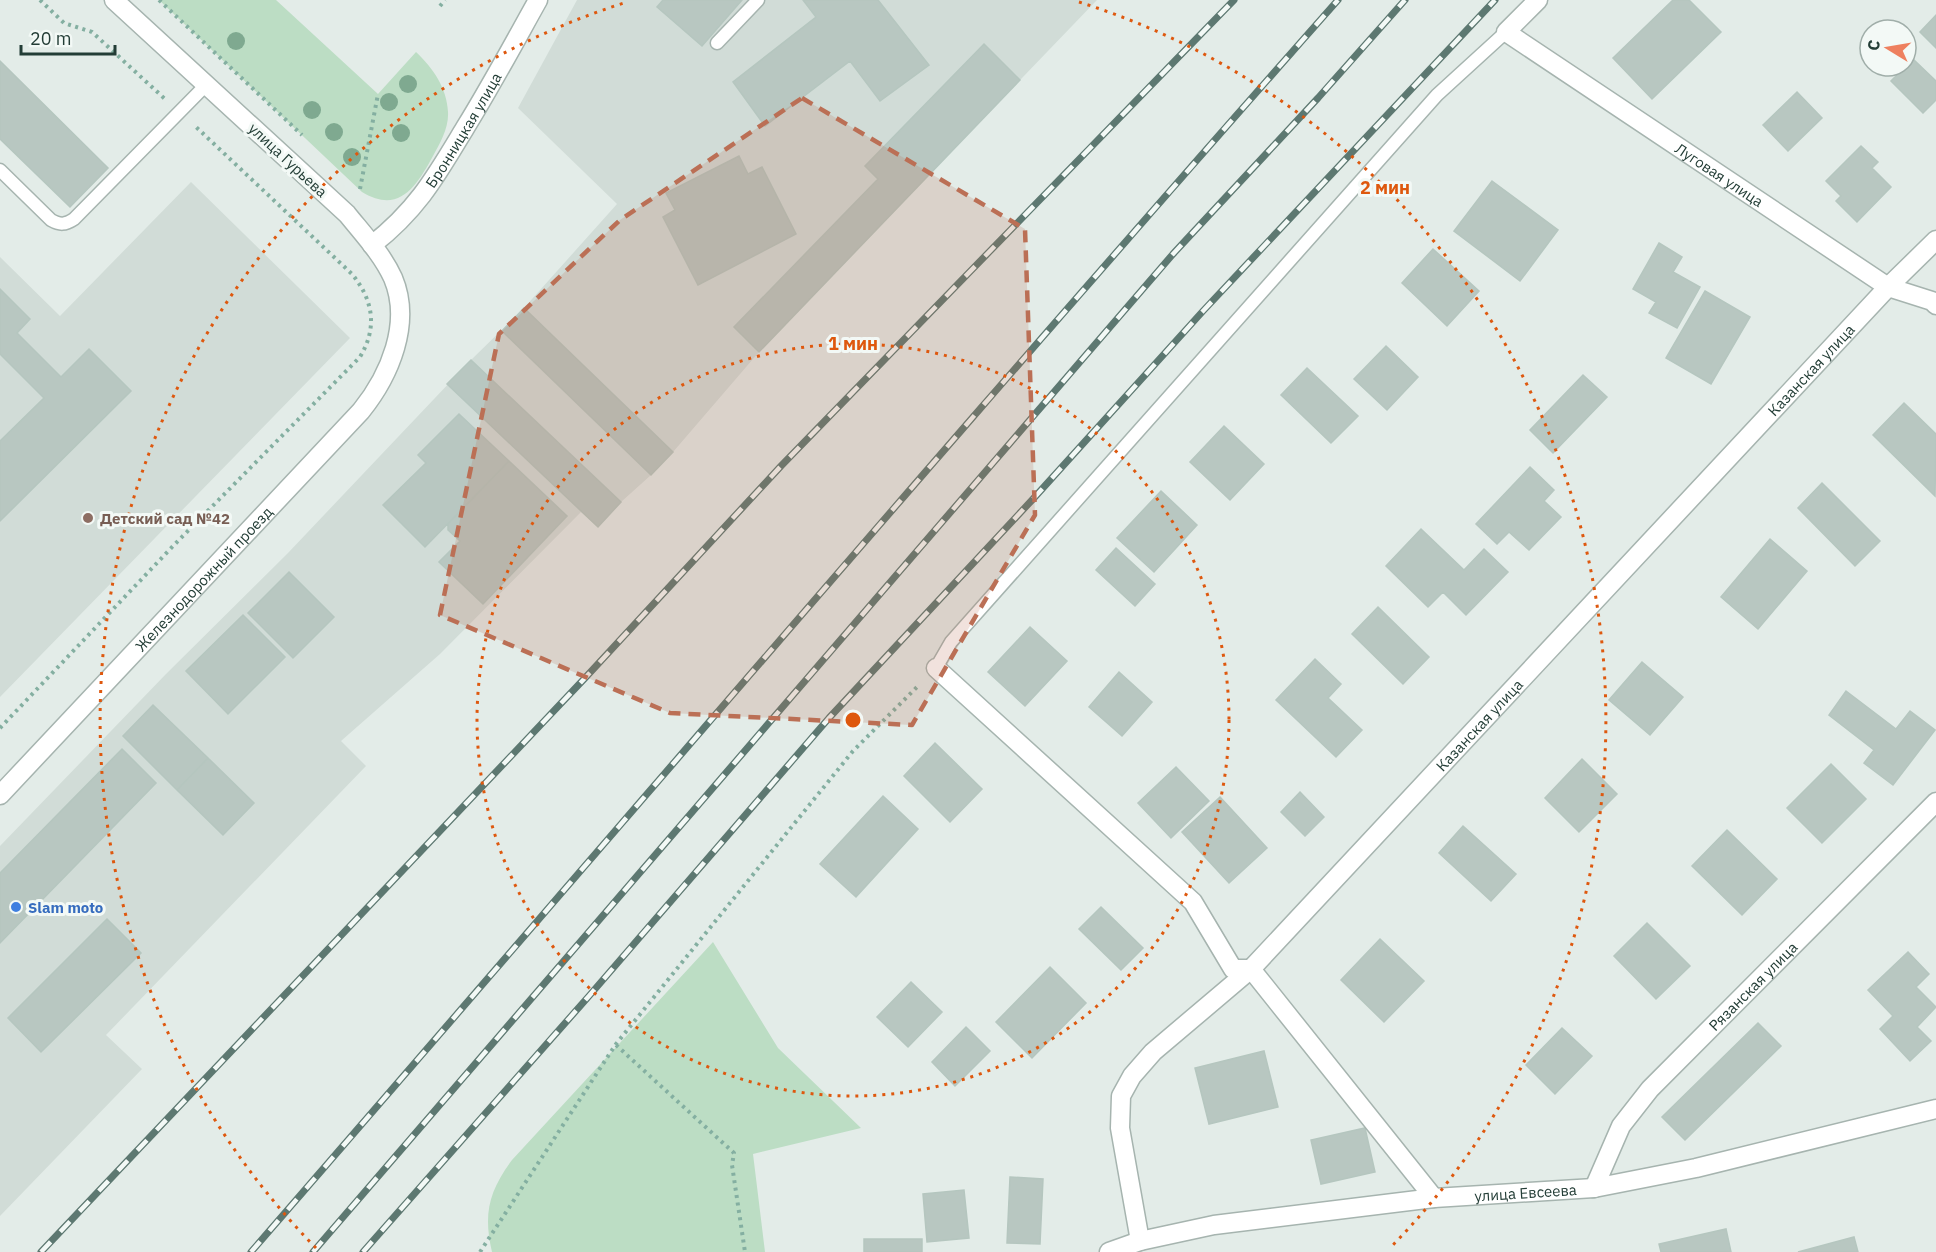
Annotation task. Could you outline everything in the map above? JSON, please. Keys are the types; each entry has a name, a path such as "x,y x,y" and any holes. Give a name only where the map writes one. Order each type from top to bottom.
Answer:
{"street":[{"name":"улица Гурьева","path":"114,0 347,214 372,245 389,271 396,291 400,320 393,353"},
{"name":"Бронницкая улица","path":"372,245 402,220 429,187 488,91 538,0"},
{"path":"1506,32 1538,0"},
{"name":"Луговая улица","path":"1506,32 1888,288 1932,301 1936,305"},
{"name":"Казанская улица","path":"1140,1241 1120,1128 1122,1096 1132,1076 1153,1052 1251,969 1888,288 1936,240"},
{"name":"Железнодорожный проезд","path":"0,795 361,411 380,386 393,353"},
{"path":"936,668 1193,902 1233,969 1251,969 1434,1198"},
{"name":"Рязанская улица","path":"1594,1188 1621,1126 1650,1089 1936,802"},
{"name":"улица Евсеева","path":"1109,1252 1140,1241 1214,1225 1434,1198 1594,1188 1696,1168 1936,1109"}],"lane":[{"path":"717,43 758,0"},
{"path":"936,668 951,642 1430,103 1506,32"},
{"path":"0,170 51,220 61,225 67,223 74,219 206,84"}],"path":[{"path":"0,728 176,544 360,357 369,335 371,311 365,291 352,274 92,32 64,23 40,0"},
{"path":"159,0 309,142"},
{"path":"440,6 445,0"},
{"path":"351,181 360,189 378,94"},
{"path":"480,1252 616,1044 853,751 936,668"},
{"path":"616,1044 734,1153 732,1165 745,1252"}],"highlighted area":[{"path":"802,98 1025,229 1035,515 912,725 670,713 440,615 499,334 620,220"}],"shaded area":[{"path":"577,0 1097,0 759,352 673,452 598,527 581,512 440,654 341,741 366,766 106,1035 142,1069 0,1216 0,846 166,674 288,553 471,360 524,308 617,204 518,108"},
{"name":"Детский сад №42","path":"191,182 350,338 0,697 0,257 60,316"}],"green space":[{"path":"159,0 276,0 378,94 416,52 438,79 445,95 448,112 444,135 414,186 406,194 387,200 362,192"},
{"path":"713,942 778,1048 861,1128 753,1154 765,1252 492,1252 488,1214 493,1193 504,1171"}],"building":[{"path":"663,0 742,0 702,46 657,7"},
{"path":"803,0 878,0 929,65 880,101 850,61 765,126 733,82 816,17"},
{"path":"1673,0 1689,0 1721,32 1652,99 1613,58"},
{"path":"1936,15 1936,48 1920,32"},
{"path":"984,44 1020,80 759,352 734,327 878,179 865,166"},
{"path":"0,61 108,168 70,207 0,139"},
{"path":"1918,64 1936,81 1936,100 1923,113 1891,81 1894,78 1918,78"},
{"path":"1797,92 1822,118 1788,151 1763,125"},
{"path":"1861,146 1878,162 1872,168 1891,187 1857,222 1836,201 1841,196 1826,181"},
{"path":"739,156 748,174 762,167 796,234 698,285 663,217 675,210 666,193"},
{"path":"1492,181 1558,230 1520,281 1454,231"},
{"path":"1659,243 1682,257 1673,272 1700,287 1677,328 1649,313 1656,302 1633,289"},
{"path":"1433,249 1479,291 1447,326 1402,283"},
{"path":"0,289 30,319 17,333 61,377 89,349 131,391 0,521 0,441 44,398 0,354"},
{"path":"1705,291 1750,317 1711,384 1666,358"},
{"path":"524,308 673,452 651,475 502,331"},
{"path":"1386,346 1418,377 1387,410 1354,379"},
{"path":"471,360 621,502 598,527 447,384"},
{"path":"1307,368 1358,416 1331,443 1281,395"},
{"path":"1583,375 1607,397 1553,453 1530,430"},
{"path":"1904,403 1936,434 1935,496 1873,435"},
{"path":"459,414 509,461 425,547 383,505 426,463 418,455"},
{"path":"1224,426 1264,464 1230,500 1190,462"},
{"path":"509,461 567,516 483,604 439,562 460,541 448,530 448,524"},
{"path":"1530,467 1554,490 1544,501 1561,517 1529,550 1509,532 1497,544 1476,524"},
{"path":"1822,483 1880,541 1855,566 1798,508"},
{"path":"1161,491 1197,525 1154,572 1117,538"},
{"path":"1421,529 1464,570 1484,549 1508,572 1466,615 1443,592 1428,607 1386,566"},
{"path":"1770,539 1807,571 1758,629 1721,597"},
{"path":"1116,548 1155,584 1135,606 1096,570"},
{"path":"289,572 334,617 293,658 248,613"},
{"path":"1378,607 1429,657 1403,684 1352,634"},
{"path":"243,615 285,657 228,714 186,671"},
{"path":"1030,627 1067,661 1025,706 988,672"},
{"path":"1315,659 1341,684 1328,698 1362,730 1336,757 1276,700"},
{"path":"1642,662 1683,697 1650,735 1609,700"},
{"path":"1119,672 1152,702 1122,736 1089,707"},
{"path":"1846,691 1896,729 1910,711 1935,730 1893,785 1864,763 1874,750 1829,715"},
{"path":"153,705 208,758 177,790 123,736"},
{"path":"935,743 982,789 950,822 904,776"},
{"path":"122,749 156,783 0,943 0,873"},
{"path":"208,758 254,803 223,835 177,790"},
{"path":"1582,759 1617,794 1579,832 1545,798"},
{"path":"1831,764 1866,799 1822,843 1787,808"},
{"path":"1176,767 1209,801 1171,838 1138,803"},
{"path":"1300,792 1324,817 1305,836 1281,812"},
{"path":"883,796 918,829 856,897 820,864"},
{"path":"1220,797 1267,848 1229,883 1182,832"},
{"path":"1463,826 1516,874 1491,901 1439,853"},
{"path":"1727,830 1777,879 1742,915 1692,866"},
{"path":"1101,907 1143,948 1121,970 1079,929"},
{"path":"107,919 141,953 41,1052 8,1018"},
{"path":"1647,923 1690,966 1656,999 1614,956"},
{"path":"1380,939 1424,981 1384,1022 1341,980"},
{"path":"1908,952 1929,974 1916,987 1936,1007 1917,1027 1931,1041 1910,1061 1880,1029 1893,1016 1868,990"},
{"path":"1050,967 1086,1003 1032,1058 996,1022"},
{"path":"911,982 942,1012 908,1047 877,1017"},
{"path":"1758,1023 1781,1046 1685,1140 1662,1117"},
{"path":"966,1027 990,1051 955,1086 932,1062"},
{"path":"1562,1028 1592,1056 1555,1094 1526,1065"},
{"path":"1264,1051 1278,1107 1209,1124 1195,1068"},
{"path":"1365,1128 1375,1172 1321,1184 1311,1140"},
{"path":"1010,1177 1043,1179 1040,1244 1007,1243"},
{"path":"964,1190 969,1238 927,1242 923,1194"},
{"path":"1726,1229 1731,1252 1661,1252 1659,1244"},
{"path":"1854,1237 1858,1252 1798,1252"},
{"path":"864,1239 922,1239 922,1252 864,1252"}],"railway":[{"path":"41,1252 585,678 781,466 1234,0"},
{"path":"251,1252 929,468 1338,0"},
{"path":"313,1252 1173,254 1318,98 1405,0"},
{"path":"363,1252 589,996 829,718 1033,499 1203,311 1495,0"}],"place":[{"name":"Детский сад №42","path":"88,518"},
{"name":"Slam moto","path":"16,907"}]}
